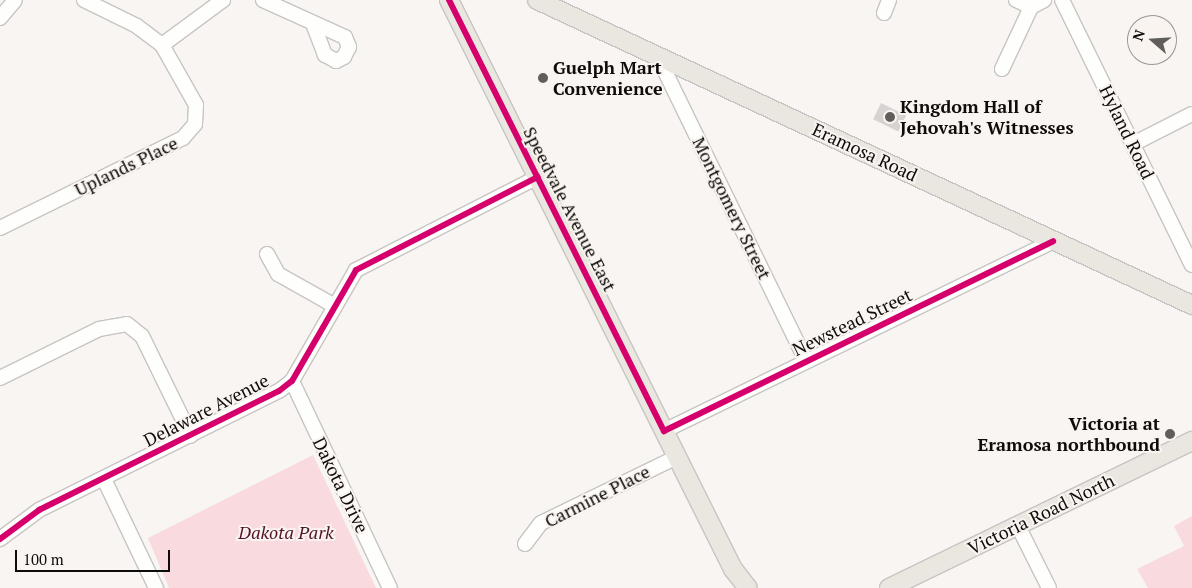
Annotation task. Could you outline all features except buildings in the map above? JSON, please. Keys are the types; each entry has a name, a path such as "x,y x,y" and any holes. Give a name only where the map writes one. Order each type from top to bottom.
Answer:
{"main road":[{"name":"Speedvale Avenue East","path":"449,0 676,457 733,569 748,588"},
{"path":"458,18 463,0"},
{"name":"Eramosa Road","path":"537,0 1192,305"},
{"name":"Victoria Road North","path":"889,588 1192,441"}],"street":[{"path":"0,18 15,0"},
{"name":"Uplands Place","path":"0,228 190,132 196,105 162,45 137,26 84,0"},
{"path":"162,45 222,0"},
{"path":"263,0 313,23"},
{"path":"1016,0 1031,7"},
{"path":"1002,69 1031,7 1044,0"},
{"name":"Hyland Road","path":"1062,0 1192,265"},
{"name":"Montgomery Street","path":"657,55 806,361"},
{"path":"1133,144 1192,114"},
{"name":"Delaware Avenue","path":"0,539 39,510 191,436 292,381 344,284 370,260 538,178"},
{"name":"Newstead Street","path":"664,431 1053,241"},
{"path":"267,254 278,274 333,305"},
{"path":"0,378 99,328 127,324 142,336 191,436"},
{"name":"Dakota Drive","path":"292,381 390,588"},
{"name":"Carmine Place","path":"525,544 541,523 676,457"},
{"path":"104,479 156,588"},
{"path":"1018,526 1049,588"}],"green space":[{"name":"Dakota Park","path":"313,455 376,588 169,588 148,538"},
{"path":"1192,516 1192,588 1148,588 1137,569 1184,546 1174,526"}],"cycle path":[{"path":"449,0 664,431 1053,241"},
{"path":"0,539 39,510 279,391 292,381 356,270 538,177"}],"place":[{"name":"Guelph Mart Convenience","path":"543,78"},
{"name":"Kingdom Hall of Jehovah's Witnesses","path":"890,117"},
{"name":"Victoria at Eramosa northbound","path":"1170,434"}]}
